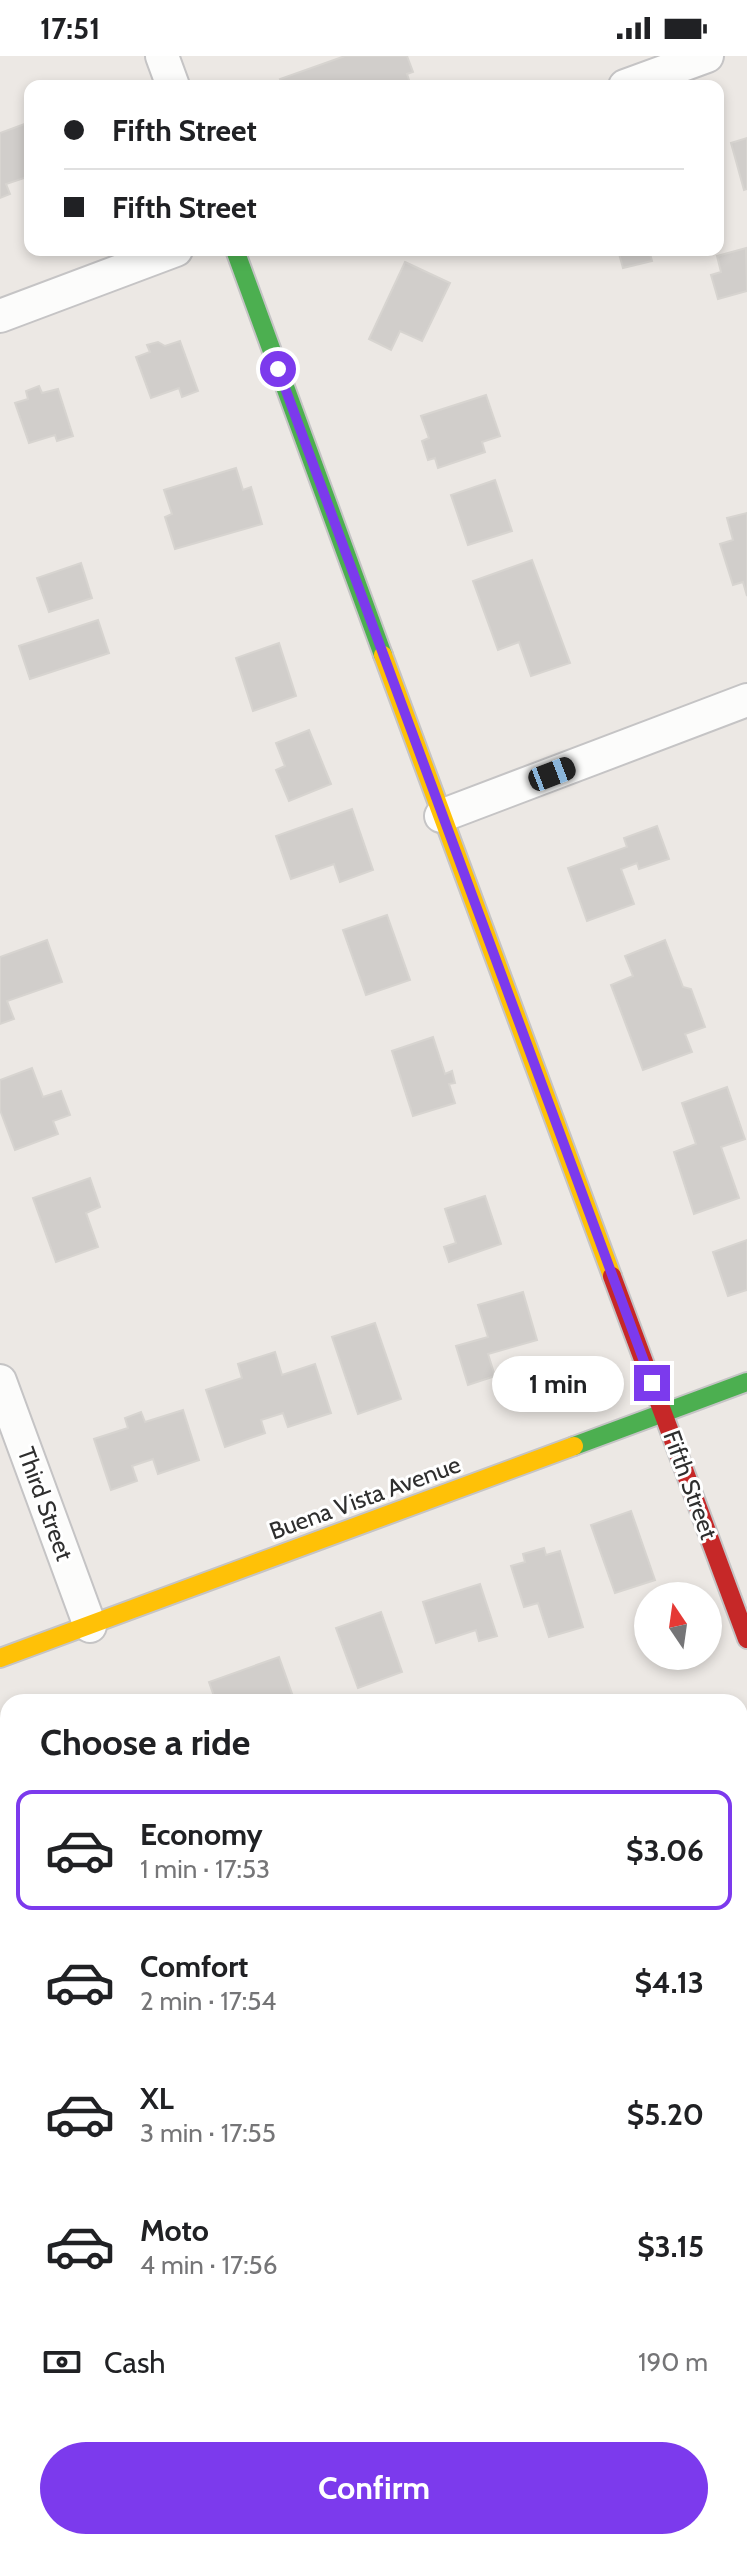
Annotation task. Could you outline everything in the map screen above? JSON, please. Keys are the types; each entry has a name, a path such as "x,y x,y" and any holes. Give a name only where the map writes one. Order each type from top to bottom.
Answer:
{"street":[{"path":"162,56 171,80"},
{"path":"641,80 707,56"},
{"path":"0,316 160,256"},
{"name":"Fifth Street","path":"237,256 441,816 747,1639"},
{"path":"441,816 747,700"},
{"name":"Third Street","path":"0,1381 90,1626"},
{"name":"Buena Vista Avenue","path":"0,1658 747,1382"}],"building":[{"path":"345,56 407,56 413,72 407,74 409,80 280,79"},
{"path":"24,124 24,178 6,184 10,194 0,198 0,133"},
{"path":"747,138 747,189 744,190 731,143"},
{"path":"746,248 747,291 718,299 711,275 721,272 717,256"},
{"path":"620,256 651,256 652,261 623,268"},
{"path":"405,262 450,283 422,341 400,331 391,350 369,339"},
{"path":"180,341 198,391 182,397 179,388 151,398 136,357 150,352 147,345 158,342 165,346"},
{"path":"39,386 42,393 58,389 73,436 57,441 55,435 29,443 15,403 28,399 26,391"},
{"path":"486,395 500,436 482,442 485,452 438,468 435,458 428,460 422,441 429,438 421,416"},
{"path":"236,468 243,490 251,487 262,524 175,549 165,517 172,514 164,490"},
{"path":"495,480 512,531 468,545 451,495"},
{"path":"747,513 747,596 743,582 733,585 720,544 733,540 727,518"},
{"path":"532,560 570,663 531,676 519,642 498,650 473,581"},
{"path":"81,563 92,598 49,612 37,578"},
{"path":"98,620 109,653 30,679 19,646"},
{"path":"279,643 296,696 253,711 236,658"},
{"path":"309,730 331,784 289,801 276,770 285,766 276,743"},
{"path":"352,809 373,870 340,882 334,864 291,879 276,836"},
{"path":"657,826 669,859 639,869 637,863 621,869 634,904 587,921 568,868 627,847 624,838"},
{"path":"387,915 410,980 366,995 343,930"},
{"path":"47,940 62,982 7,1001 14,1019 0,1024 0,957"},
{"path":"665,940 683,987 691,989 705,1027 685,1034 692,1052 643,1070 611,985 633,976 625,956"},
{"path":"433,1037 445,1074 452,1071 455,1083 449,1084 455,1103 413,1116 392,1051"},
{"path":"32,1068 43,1097 61,1091 70,1115 53,1121 58,1134 15,1150 0,1110 0,1080"},
{"path":"727,1087 745,1139 721,1147 739,1198 694,1214 674,1152 696,1144 682,1103"},
{"path":"90,1178 100,1207 86,1213 98,1247 56,1262 33,1198"},
{"path":"485,1196 501,1244 449,1262 444,1247 456,1243 445,1209"},
{"path":"747,1240 747,1290 728,1296 713,1252"},
{"path":"523,1292 537,1340 488,1354 495,1376 468,1385 456,1346 488,1337 478,1305"},
{"path":"375,1323 401,1399 358,1414 332,1337"},
{"path":"275,1352 282,1375 315,1364 331,1413 288,1427 283,1413 261,1420 265,1433 225,1447 206,1390 242,1378 238,1364"},
{"path":"183,1410 199,1460 158,1474 153,1459 132,1466 137,1481 111,1490 94,1439 128,1428 125,1418 141,1412 145,1422"},
{"path":"631,1511 655,1580 634,1582 634,1587 615,1593 591,1525"},
{"path":"544,1548 546,1555 560,1551 583,1627 549,1637 538,1603 524,1607 511,1566 525,1562 523,1554"},
{"path":"480,1584 497,1636 479,1641 476,1630 436,1643 423,1602"},
{"path":"381,1612 402,1672 358,1688 336,1628"},
{"path":"279,1657 292,1694 213,1694 209,1682"}],"traffic: fast":[{"path":"237,256 383,655"},
{"path":"574,1446 747,1382"}],"traffic: slow":[{"path":"383,655 612,1276"},
{"path":"0,1658 574,1446"}],"traffic: jam":[{"path":"612,1276 747,1639"}],"route":[{"path":"278,369 652,1383"}]}
